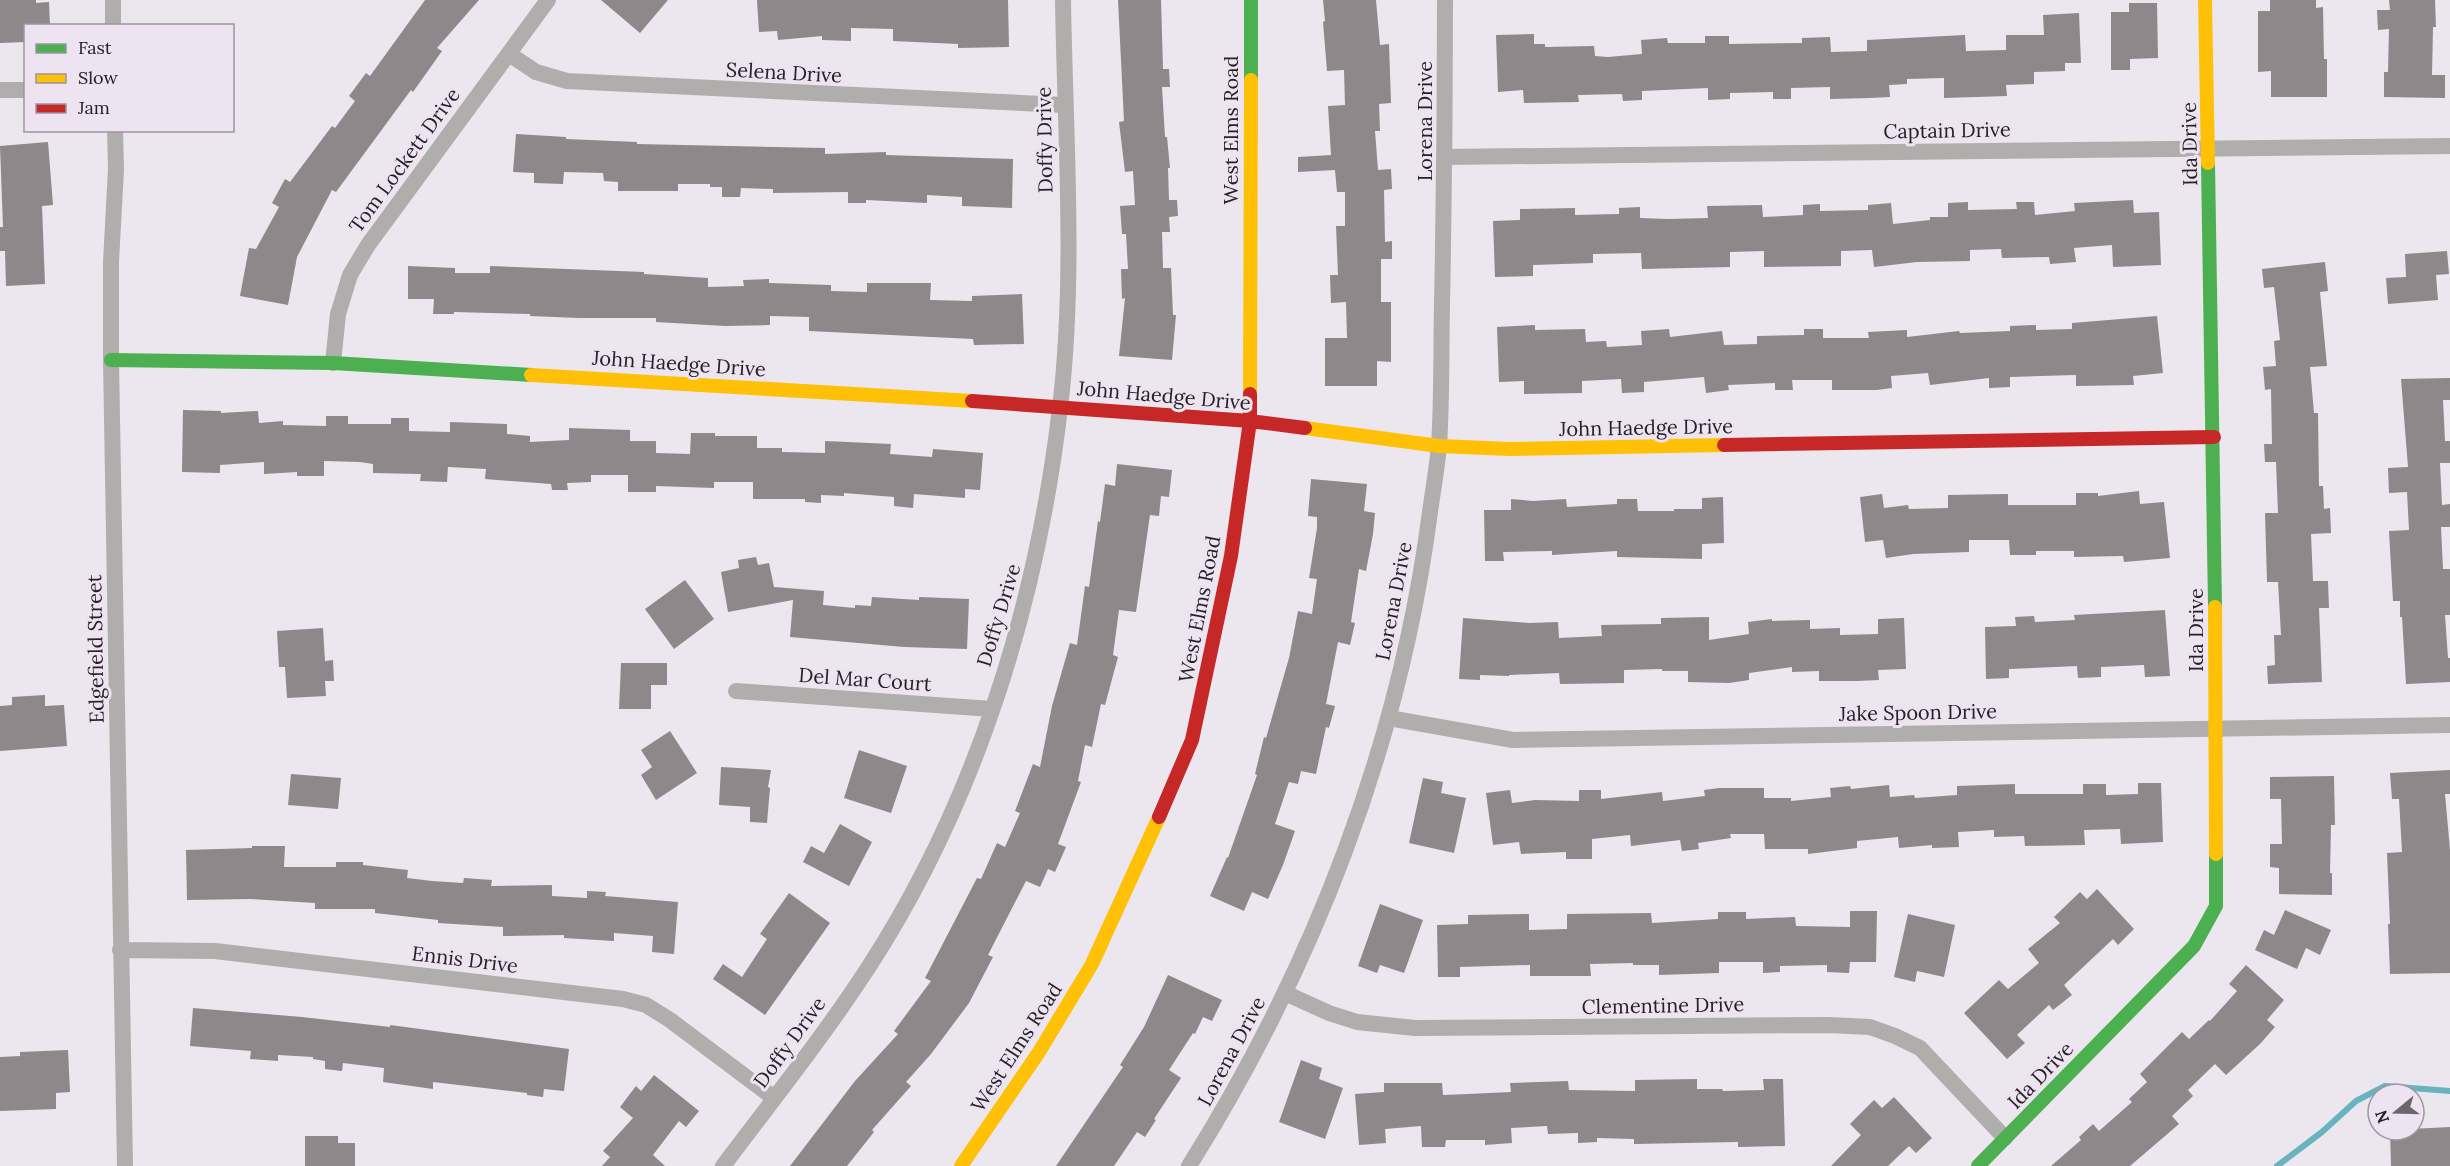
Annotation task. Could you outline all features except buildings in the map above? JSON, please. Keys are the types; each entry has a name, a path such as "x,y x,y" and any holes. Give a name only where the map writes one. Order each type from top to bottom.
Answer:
{"street":[{"path":"113,0 113,24"},
{"name":"Tom Lockett Drive","path":"333,363 338,314 350,275 368,245 548,0"},
{"name":"Doffy Drive","path":"723,1166 807,1057 869,966 925,870 967,778 992,708 1035,566 1061,406 1066,321 1068,238 1063,0"},
{"name":"West Elms Road","path":"961,1166 1039,1052 1092,964 1192,740 1231,556 1250,421 1251,0"},
{"name":"Lorena Drive","path":"1189,1166 1221,1115 1285,993 1336,874 1389,718 1411,627 1425,550 1439,446 1445,157 1445,0"},
{"name":"Ida Drive","path":"1978,1166 2194,946 2216,906 2214,437 2205,0"},
{"name":"Selena Drive","path":"509,54 536,72 567,81 1064,105"},
{"path":"0,90 24,90"},
{"name":"Edgefield Street","path":"115,132 111,360 125,1166"},
{"name":"Captain Drive","path":"1445,157 2450,146"},
{"name":"John Haedge Drive","path":"111,360 333,363 1061,406 1250,421 1439,446 1510,449 2214,437"},
{"name":"Del Mar Court","path":"736,691 992,708"},
{"name":"Jake Spoon Drive","path":"1389,718 1513,740 2450,725"},
{"name":"Ennis Drive","path":"120,950 215,951 623,999 646,1005 670,1020 774,1098"},
{"name":"Clementine Drive","path":"1285,993 1329,1013 1357,1022 1415,1029 1817,1025 1870,1027 1920,1048 2005,1138"}],"waterway":[{"path":"2277,1166 2322,1132 2356,1101 2385,1086 2450,1091"}],"traffic: fast":[{"path":"1251,0 1251,80"},
{"path":"2208,163 2215,607"},
{"path":"111,360 333,363 531,375"},
{"path":"1978,1166 2194,946 2216,906 2216,854"}],"traffic: slow":[{"path":"2205,0 2208,163"},
{"path":"1250,394 1251,80"},
{"path":"531,375 972,401"},
{"path":"1305,428 1439,446 1510,449 1724,445"},
{"path":"2215,607 2216,854"},
{"path":"961,1166 1039,1052 1092,964 1159,817"}],"traffic: jam":[{"path":"1159,817 1192,740 1231,556 1250,421 1250,394"},
{"path":"972,401 1250,421 1305,428"},
{"path":"1724,445 2214,437"}]}
